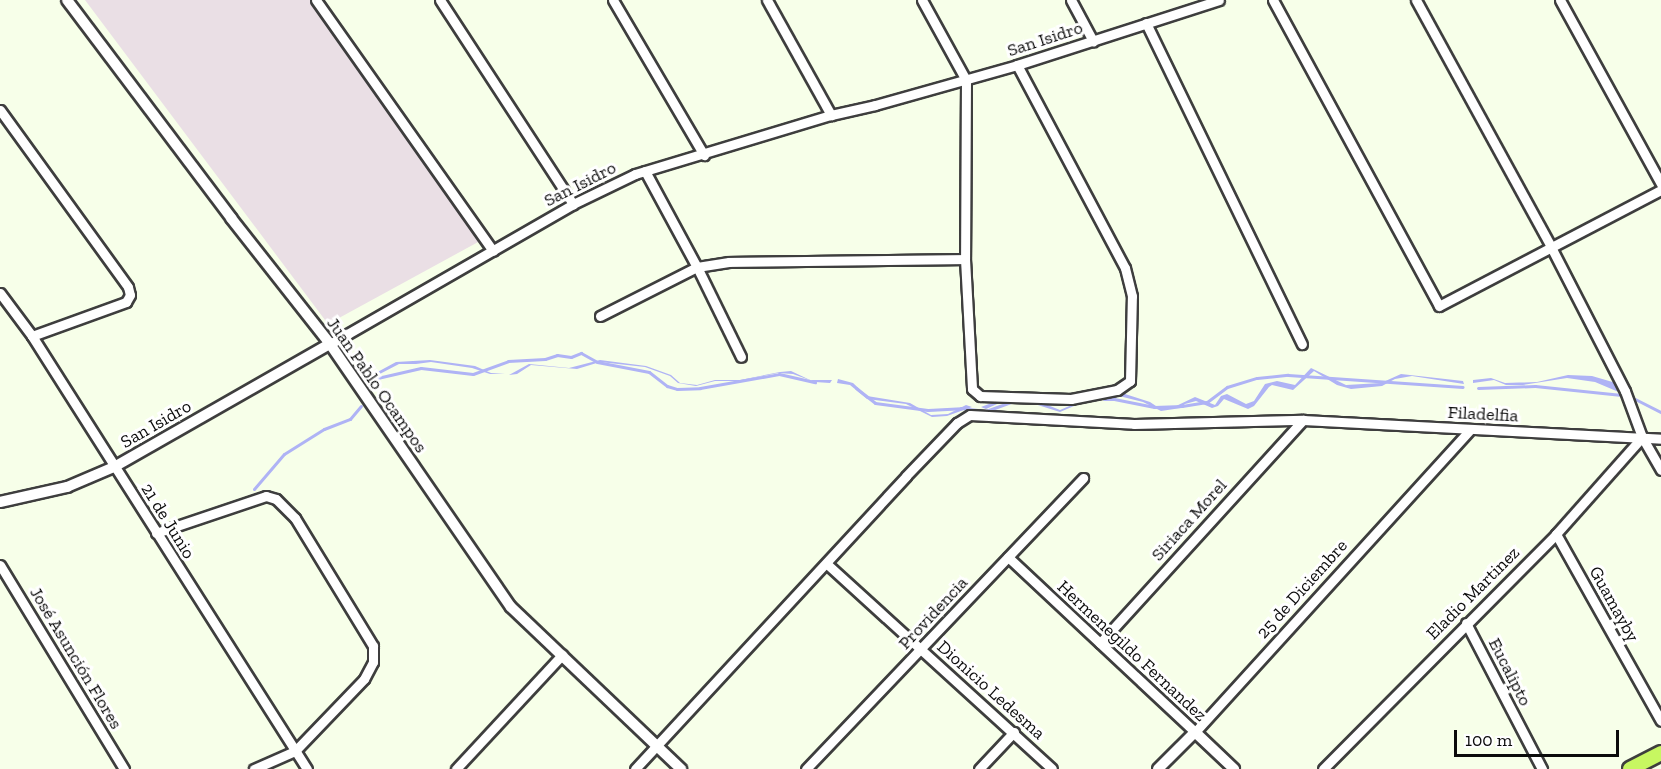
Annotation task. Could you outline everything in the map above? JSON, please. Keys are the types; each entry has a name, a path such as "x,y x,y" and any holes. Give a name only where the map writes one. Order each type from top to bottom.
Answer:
{"main road":[{"path":"1630,769 1661,753"}],"street":[{"name":"Juan Pablo Ocampos","path":"68,0 224,209 330,344 511,607 681,769"},
{"path":"316,0 493,251"},
{"path":"440,0 573,204"},
{"path":"613,0 704,154"},
{"path":"767,0 831,115"},
{"path":"922,0 966,80 965,259 972,389 980,396 1071,399 1117,390 1130,381 1132,296 1125,268 1017,65"},
{"path":"1071,0 1093,41"},
{"name":"San Isidro","path":"0,502 67,487 114,467 573,204 645,171 831,115 1017,65 1219,0"},
{"path":"1273,0 1438,306 1661,190"},
{"path":"1416,0 1551,247 1625,391 1642,437 1661,470"},
{"path":"1560,0 1661,184"},
{"path":"1146,23 1302,344"},
{"path":"0,110 128,288 130,295 126,302 32,336"},
{"path":"645,171 697,267 741,357"},
{"path":"600,316 697,267 729,262 965,259"},
{"name":"21 de Junio","path":"0,293 32,336 307,769"},
{"name":"Filadelfia","path":"635,769 906,476 957,423 970,415 1134,424 1303,420 1661,439"},
{"name":"Siriaca Morel","path":"1100,643 1303,420"},
{"name":"25 de Diciembre","path":"1158,769 1195,732 1470,430"},
{"name":"Eladio Martinez","path":"1323,769 1466,622 1556,534 1642,437"},
{"name":"Providencia","path":"806,769 1083,478"},
{"path":"156,533 266,496 276,499 295,518 373,646 373,662 364,679 295,751 254,769"},
{"name":"Guamayby","path":"1556,534 1661,721"},
{"name":"Hermenegildo Fernandez","path":"1008,557 1234,769"},
{"name":"Dionicio Ledesma","path":"827,564 1052,769"},
{"name":"José Asunción Flores","path":"0,565 124,769"},
{"name":"Eucalipto","path":"1466,622 1542,769"},
{"path":"456,769 562,655"},
{"path":"979,769 1014,732"}],"shaded area":[{"path":"85,0 318,0 480,241 328,324"}],"water":[{"path":"430,360 475,366 491,373 505,374 490,374 472,368 431,362 399,364 374,377 372,375 396,362"},
{"path":"600,360 646,366 671,375 680,383 697,385 715,380 740,380 780,372 791,371 810,380 832,380 830,383 815,382 793,374 778,373 739,381 715,381 696,386 678,383 670,376 645,367 600,362 577,369 531,365 517,374 509,375 529,364 569,368"},
{"path":"1311,368 1346,385 1381,383 1401,374 1463,381 1464,384 1412,376 1395,379 1382,386 1351,389 1337,385 1314,371 1293,390 1272,385 1254,406 1248,409 1224,399 1218,406 1212,408 1196,401 1185,404 1181,408 1161,411 1143,402 1119,396 1081,403 1060,412 1025,401 1006,400 986,409 981,407 1002,399 1040,402 1060,410 1088,398 1122,393 1150,402 1159,408 1174,407 1195,397 1215,405 1221,396 1227,394 1246,404 1254,401 1265,384 1277,381 1295,385"},
{"path":"1568,375 1592,376 1616,383 1620,385 1621,393 1595,382 1567,378 1523,385 1506,385 1494,380 1473,383 1473,380 1491,378 1505,383 1537,382"},
{"path":"838,379 853,383 867,396 910,403 931,415 948,414 966,405 972,407 947,416 932,417 906,404 867,399 850,385 837,383"}],"waterway":[{"path":"370,386 373,379 421,368 473,374 508,361 545,359 557,355 571,357 581,353 597,362 649,372 667,386 677,389 700,388 779,374 815,382"},
{"path":"1104,399 1154,407 1182,406 1207,402 1227,387 1257,378 1288,375 1463,387"},
{"path":"1478,388 1535,386 1622,395"},
{"path":"856,388 875,403 928,410 961,408 986,411 1011,402 1035,402"},
{"path":"1635,399 1661,412"},
{"path":"254,489 284,454 324,429 350,419 361,406"}]}
